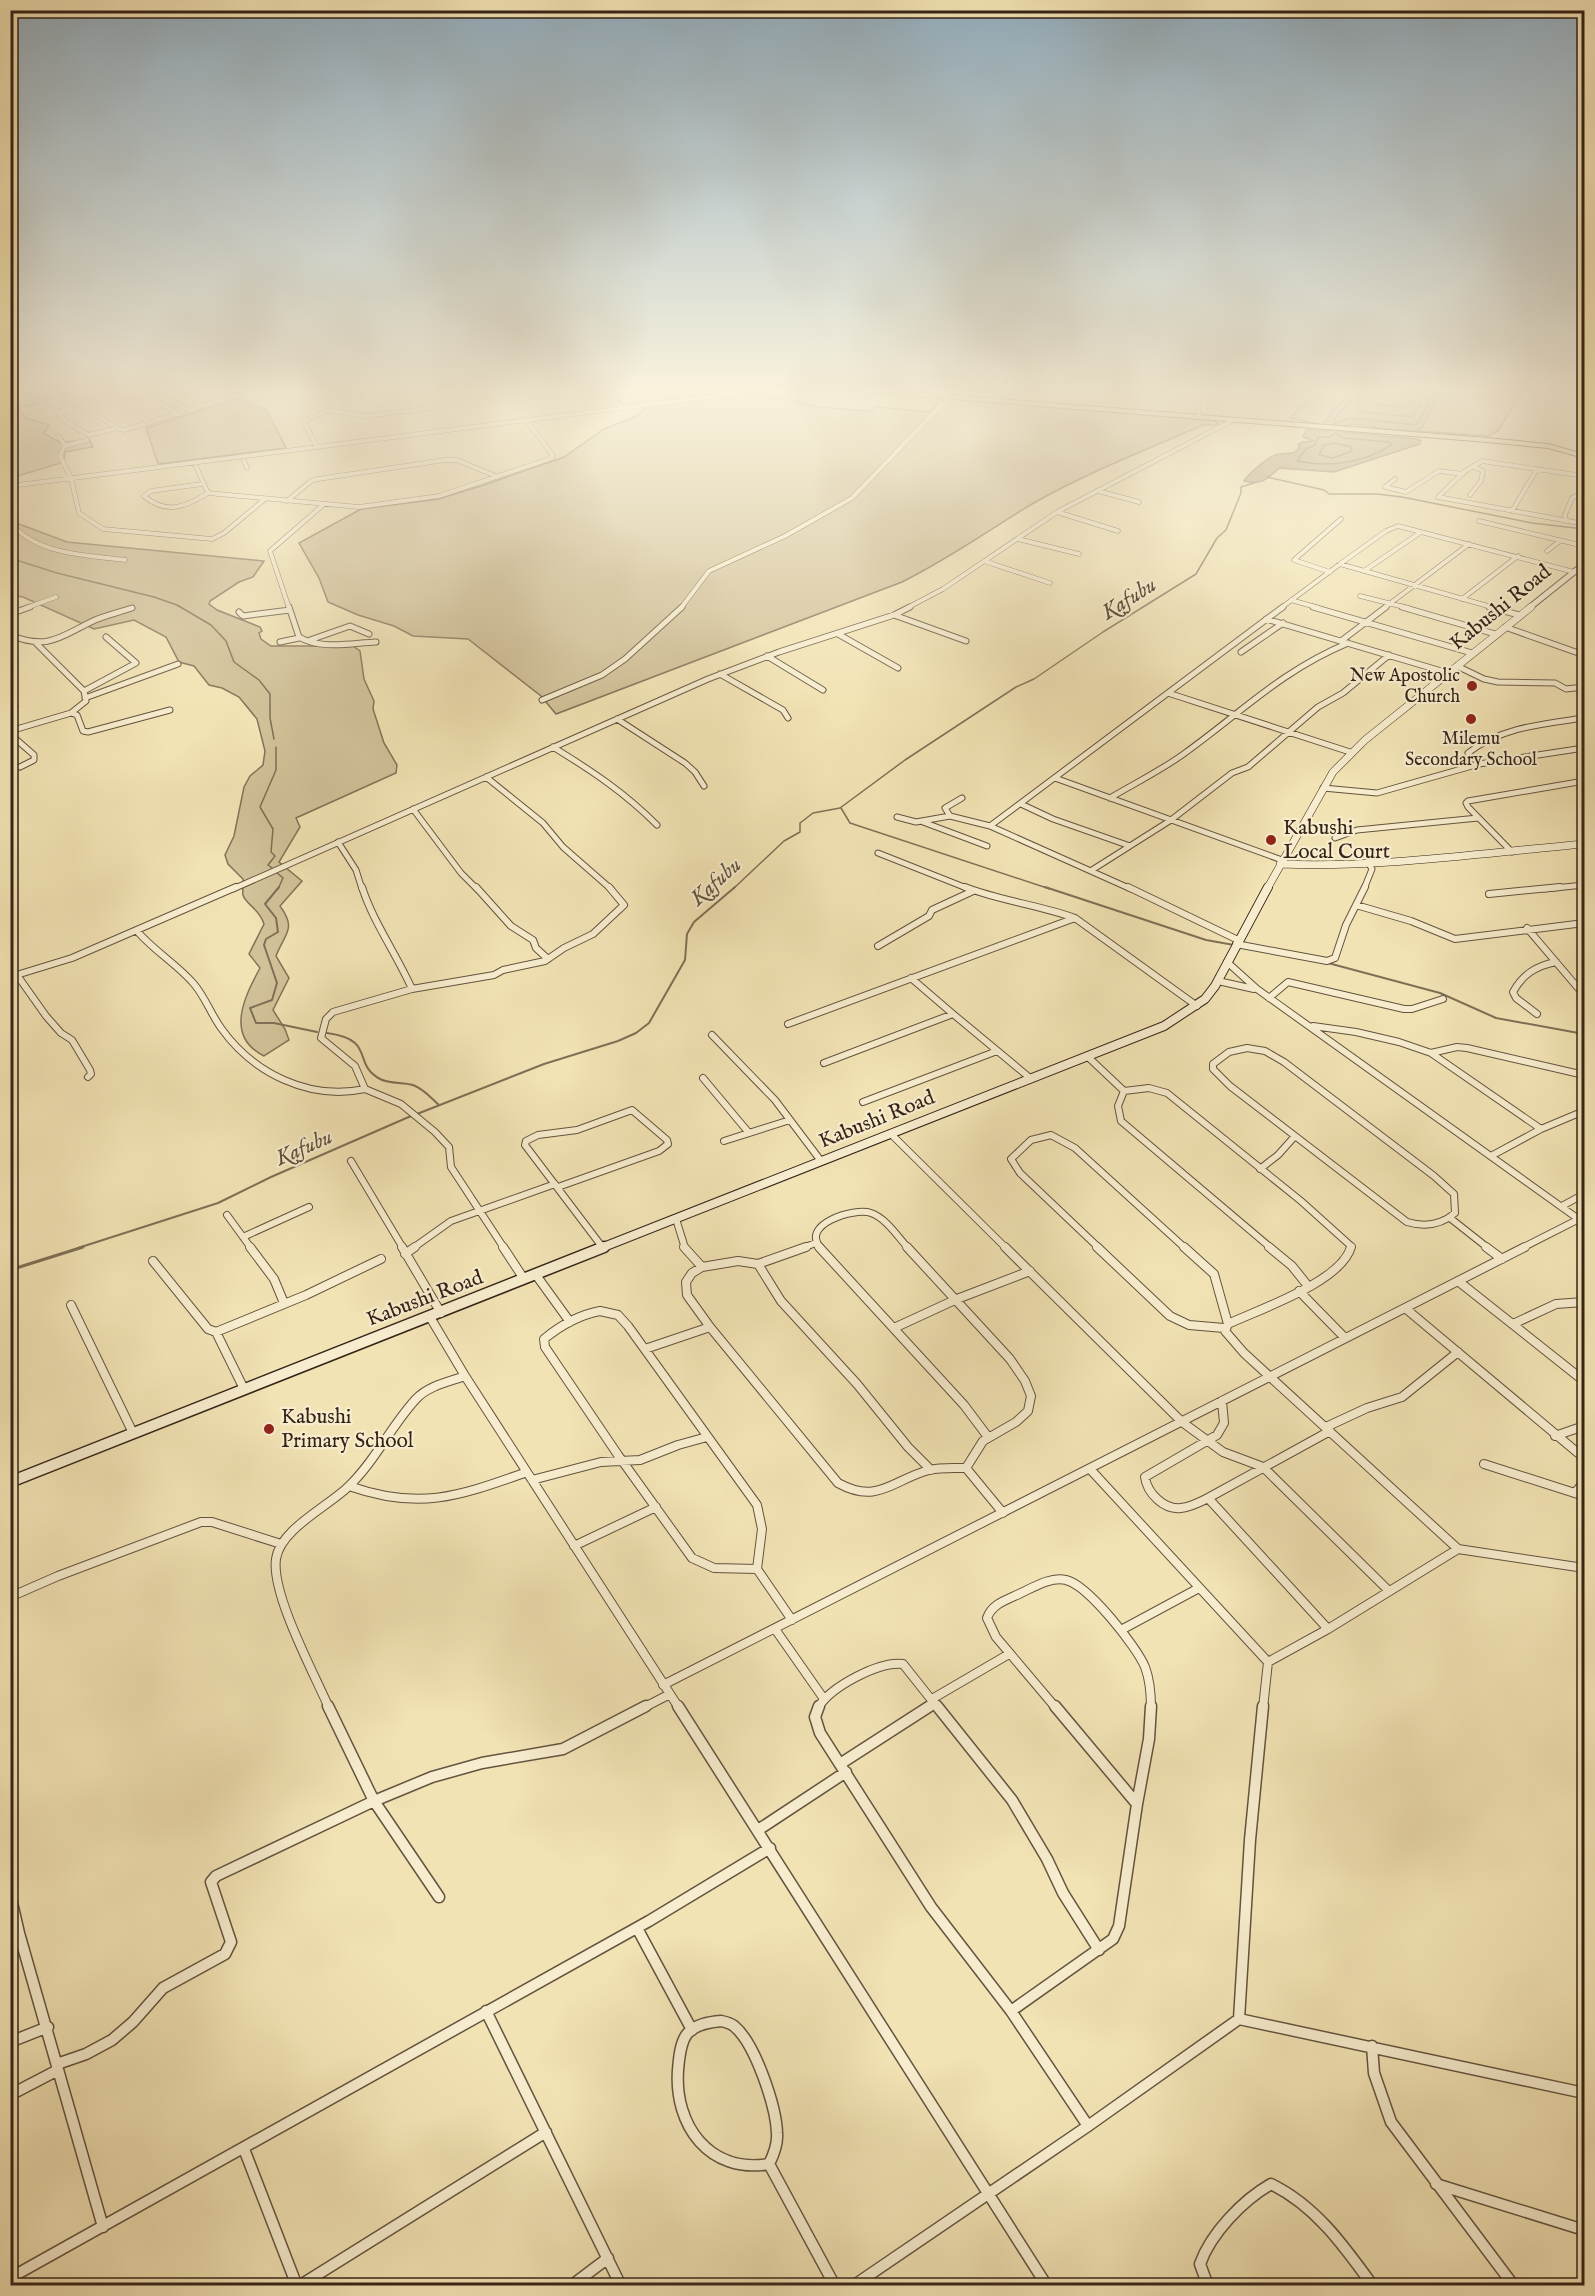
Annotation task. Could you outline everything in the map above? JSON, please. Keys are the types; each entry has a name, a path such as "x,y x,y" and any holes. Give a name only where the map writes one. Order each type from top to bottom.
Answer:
{"main road":[{"name":"Kabushi Road","path":"10,1482 1164,1026 1197,1006 1218,981 1235,944 1323,788 1339,764 1350,752 1584,564"},
{"path":"1281,862 1328,866 1369,864 1584,844"}],"street":[{"path":"75,495 79,513 102,528 212,539 224,533 265,499"},
{"path":"145,495 155,506 181,508 187,507 205,495"},
{"path":"228,495 359,507 440,495"},
{"path":"287,501 295,495"},
{"path":"542,700 602,675 625,659 678,612 709,571 785,536 855,495"},
{"path":"88,1077 91,1074 90,1070 72,1040 61,1033 12,976 72,958 137,931 720,674 767,656 894,615 943,589 1057,512 1088,495"},
{"path":"1116,495 1139,502"},
{"path":"1440,495 1438,497 1584,524"},
{"path":"1512,512 1522,495"},
{"path":"1566,521 1565,515 1572,498 1579,495"},
{"path":"302,640 270,551 323,505"},
{"path":"1057,512 1118,531"},
{"path":"1330,572 1294,560 1341,519"},
{"path":"1479,521 1584,546"},
{"path":"10,522 20,535 38,544 125,560"},
{"path":"990,826 1266,618 1392,527 1398,526 1574,572"},
{"path":"1364,571 1421,532"},
{"path":"1018,540 1078,554"},
{"path":"1547,551 1560,541"},
{"path":"1341,641 1469,544"},
{"path":"1462,599 1518,556"},
{"path":"984,561 1050,584"},
{"path":"1340,564 1519,615"},
{"path":"1360,596 1495,634"},
{"path":"10,614 56,597"},
{"path":"1291,600 1472,653"},
{"path":"36,643 66,636 96,620 132,608"},
{"path":"239,612 241,615 248,616 290,610"},
{"path":"894,615 966,641"},
{"path":"1266,618 1448,673"},
{"path":"1241,652 1283,624"},
{"path":"302,640 350,626 369,634"},
{"path":"1505,627 1584,655"},
{"path":"838,634 898,668"},
{"path":"10,635 36,643 84,691 86,698 84,705 71,712 10,733 34,755 34,760 20,767"},
{"path":"84,691 136,663 106,637"},
{"path":"280,642 302,640 376,642"},
{"path":"1110,798 1184,754 1233,714 1296,669 1348,643"},
{"path":"1092,870 1171,820 1232,773 1257,760 1271,745 1318,707 1343,693 1389,655"},
{"path":"767,656 823,690"},
{"path":"86,698 178,664"},
{"path":"1457,666 1484,679 1498,682 1555,683 1566,689 1584,687"},
{"path":"720,674 783,710 788,718"},
{"path":"1168,693 1350,752"},
{"path":"71,712 77,715 82,730 88,732 170,710"},
{"path":"1479,764 1468,753 1485,740 1519,729 1584,718"},
{"path":"617,719 685,763 695,772 704,786"},
{"path":"553,747 600,775 630,798 657,825"},
{"path":"1323,788 1377,793 1479,764 1584,748"},
{"path":"365,1089 359,1070 321,1038 326,1019 333,1012 346,1006 412,989 494,975 548,959 593,934 610,916 622,908 623,901 563,847 540,820 486,777"},
{"path":"1055,778 1281,862"},
{"path":"1512,852 1468,807 1466,803 1468,801 1584,781"},
{"path":"950,816 945,808 962,798"},
{"path":"1021,804 1053,819 1130,846"},
{"path":"413,809 456,867 511,926 532,940 536,948 548,959"},
{"path":"923,822 950,816 990,826 1092,870 1235,944 1327,961 1335,958 1346,925 1371,875 1372,869 1369,864"},
{"path":"897,817 923,822 987,846"},
{"path":"1335,838 1357,830 1478,818"},
{"path":"338,842 356,870 366,900 398,957 412,989"},
{"path":"878,853 992,898 1047,908 1075,918 1197,1006"},
{"path":"1489,894 1584,885"},
{"path":"878,946 929,916 932,910 973,891"},
{"path":"1356,905 1411,921 1448,938 1584,923"},
{"path":"788,1024 1075,918"},
{"path":"1527,928 1584,995"},
{"path":"137,931 189,978 224,1032 255,1065 283,1082 295,1083 302,1088 351,1093 365,1089 403,1106 435,1132 449,1147 451,1167 524,1279"},
{"path":"10,2095 57,2067 102,2047 129,2026 155,1994 225,1954 231,1942 211,1882 213,1878 374,1801 432,1776 482,1763 563,1749 792,1620 1502,1258 1582,1221 1269,998 1227,962"},
{"path":"1537,1014 1516,998 1513,992 1522,977 1535,967 1556,962"},
{"path":"911,978 1030,1078"},
{"path":"1218,981 1257,989"},
{"path":"1269,998 1288,982 1294,982 1404,1009 1412,1009 1443,999"},
{"path":"824,1063 953,1014"},
{"path":"1310,1026 1356,1032 1399,1042 1431,1053 1541,1129"},
{"path":"712,1035 775,1100 821,1161"},
{"path":"1431,1053 1457,1047 1467,1048 1584,1075"},
{"path":"1257,1048 1272,1054 1434,1176 1454,1194 1456,1207 1450,1218 1423,1225 1407,1222 1230,1086 1213,1069 1213,1064 1229,1052 1238,1049 1257,1048"},
{"path":"863,1102 997,1051"},
{"path":"1088,1056 1124,1091"},
{"path":"702,1078 749,1133"},
{"path":"1124,1091 1149,1088 1167,1093 1301,1201 1351,1246 1346,1260 1299,1292 1226,1326 1195,1327 1182,1324 1170,1316 1020,1173 1011,1159 1017,1149 1034,1138 1048,1135 1058,1137 1075,1148 1214,1274 1226,1326 1245,1353 1458,1549 1584,1568"},
{"path":"1124,1091 1117,1108 1121,1120 1292,1266 1308,1286"},
{"path":"405,1254 451,1221 478,1210 557,1186 663,1149 668,1144 667,1140 632,1110 578,1130 532,1136 525,1145 557,1186 603,1248"},
{"path":"1491,1156 1541,1129 1584,1111"},
{"path":"724,1141 790,1120"},
{"path":"891,1134 1182,1422 1223,1452 1263,1467 1389,1591"},
{"path":"1260,1169 1278,1155 1295,1136"},
{"path":"351,1161 441,1312"},
{"path":"1562,1206 1584,1194"},
{"path":"243,1237 309,1207"},
{"path":"966,1468 971,1455 988,1437 1005,1430 1029,1410 1032,1403 1031,1394 1010,1359 889,1226 873,1213 863,1211 841,1215 818,1228 814,1235 816,1243 964,1405 988,1437"},
{"path":"227,1215 274,1279 284,1304"},
{"path":"1450,1218 1502,1258"},
{"path":"676,1219 683,1245 702,1267"},
{"path":"816,1243 758,1264 738,1262 702,1267 692,1273 686,1282 687,1295 838,1483 852,1492 866,1494 879,1491 931,1470 966,1468"},
{"path":"153,1261 208,1329 216,1332 306,1296 381,1259"},
{"path":"758,1264 781,1300 857,1384 908,1447 931,1470"},
{"path":"894,1329 957,1299 1030,1271"},
{"path":"536,1275 570,1322"},
{"path":"1458,1281 1584,1381"},
{"path":"1299,1292 1345,1338"},
{"path":"1513,1324 1556,1303 1566,1300 1584,1302"},
{"path":"71,1305 133,1433"},
{"path":"1405,1308 1584,1458"},
{"path":"757,1569 716,1568 698,1564 623,1461 545,1347 544,1339 570,1322 594,1312 606,1311 618,1315 758,1505 763,1536 757,1569 792,1620"},
{"path":"430,1317 465,1376 770,1848 1047,2286"},
{"path":"645,1349 710,1326"},
{"path":"216,1332 244,1389"},
{"path":"1222,1401 1224,1423 1217,1435 1151,1472 1145,1478 1145,1484 1153,1495 1167,1507 1175,1510 1208,1498 1367,1408 1402,1397 1458,1352"},
{"path":"439,1897 374,1801 315,1678 276,1581 276,1558 281,1544 305,1521 349,1486 378,1453 416,1399 428,1389 465,1376"},
{"path":"10,1397 10,1410"},
{"path":"1555,1436 1584,1426"},
{"path":"349,1486 373,1496 414,1502 432,1501 530,1476 593,1463 649,1458 678,1445 707,1437"},
{"path":"1484,1464 1584,1496"},
{"path":"966,1468 1003,1513"},
{"path":"1090,1469 1268,1662 1248,1858 1239,2019"},
{"path":"1575,1493 1584,1482"},
{"path":"1208,1498 1328,1629"},
{"path":"574,1546 656,1508"},
{"path":"10,1597 58,1576 201,1522 212,1522 281,1544"},
{"path":"1268,1662 1328,1629 1458,1549"},
{"path":"1011,2012 1113,1939 1119,1926 1137,1804 1151,1737 1152,1697 1146,1668 1141,1657 1120,1630 1078,1585 1064,1579 1050,1581 1010,1598 988,1613 989,1626 1009,1654 1137,1804"},
{"path":"1120,1630 1199,1588"},
{"path":"775,1629 824,1699"},
{"path":"758,1830 934,1701 1009,1654"},
{"path":"1088,2126 1011,2012 932,1907 817,1727 815,1716 824,1699 861,1676 897,1661 914,1675 1012,1800 1042,1850 1063,1893 1099,1950"},
{"path":"10,2278 637,1928 770,1848"},
{"path":"10,1894 14,1924 19,1933 48,2028 103,2227"},
{"path":"637,1928 692,2030"},
{"path":"486,2011 621,2286"},
{"path":"853,2286 1088,2126 1239,2019 1584,2093"},
{"path":"721,2021 728,2022 740,2032 768,2091 778,2129 774,2155 769,2164 760,2166 737,2163 717,2157 693,2138 686,2127 677,2094 677,2075 685,2036 692,2030 721,2021"},
{"path":"10,2042 48,2028"},
{"path":"1372,2046 1374,2073 1391,2122 1514,2286"},
{"path":"244,2149 298,2286 546,2132"},
{"path":"769,2164 835,2286"},
{"path":"1208,2286 1201,2271 1200,2262 1204,2254 1217,2235 1251,2198 1263,2187 1271,2184 1279,2187 1319,2218 1373,2286"},
{"path":"1436,2184 1584,2230"},
{"path":"572,2286 608,2258"}],"shaded area":[{"path":"451,495 1048,495 952,555 902,582 556,714 541,696 468,639 413,636 394,626 358,615 328,602 319,578 299,543 361,509 438,499"},
{"path":"11,521 67,542 264,561 253,577 239,582 210,601 209,604 217,610 260,627 261,639 271,646 353,646 360,651 364,679 374,701 373,709 384,743 397,765 396,773 296,818 300,827 279,862 302,881 280,906 289,926 276,956 289,978 273,1010 289,1040 264,1056 252,1048 244,1038 241,1015 260,968 249,954 264,924 259,914 245,898 243,879 228,864 225,855 234,836 244,787 250,776 263,765 265,751 257,719 239,697 222,688 209,685 194,666 179,662 166,637 134,620 94,629 23,597 11,595"}],"waterway":[{"name":"Kafubu","path":"733,889 784,841 800,832 800,823 813,813 840,808 905,760 1016,687 1034,679 1103,632 1196,574 1217,538 1226,530 1240,495"},
{"path":"1387,495 1532,523 1584,529"},
{"path":"10,558 57,573 154,597 177,605 211,625 226,641 234,662 259,680 270,694 270,718 274,739"},
{"path":"272,868 268,865 275,856 271,852 273,829 260,807 276,770 276,747"},
{"path":"841,808 850,823 1050,889"},
{"path":"276,872 283,878 279,887"},
{"path":"279,887 265,904 276,918 278,932 266,939 264,945 277,983 272,1000 250,1008 256,1023 274,1023 317,1032"},
{"name":"Kafubu","path":"417,1114 544,1064 618,1041 636,1033 649,1023 685,960 687,934 694,922 735,887"},
{"path":"1045,887 1206,940 1234,945"},
{"path":"1328,963 1440,993 1496,1018 1584,1034"},
{"path":"327,1033 342,1036 358,1046 371,1073 380,1079 417,1087 439,1105"},
{"name":"Kafubu","path":"78,1248 218,1203 271,1177 411,1116"},
{"name":"Kafubu","path":"10,1270 83,1247"}],"place":[{"name":"New Apostolic Church","path":"1472,686"},
{"name":"Milemu Secondary School","path":"1471,719"},
{"name":"Kabushi Local Court","path":"1271,840"},
{"name":"Kabushi Primary School","path":"269,1429"}]}
